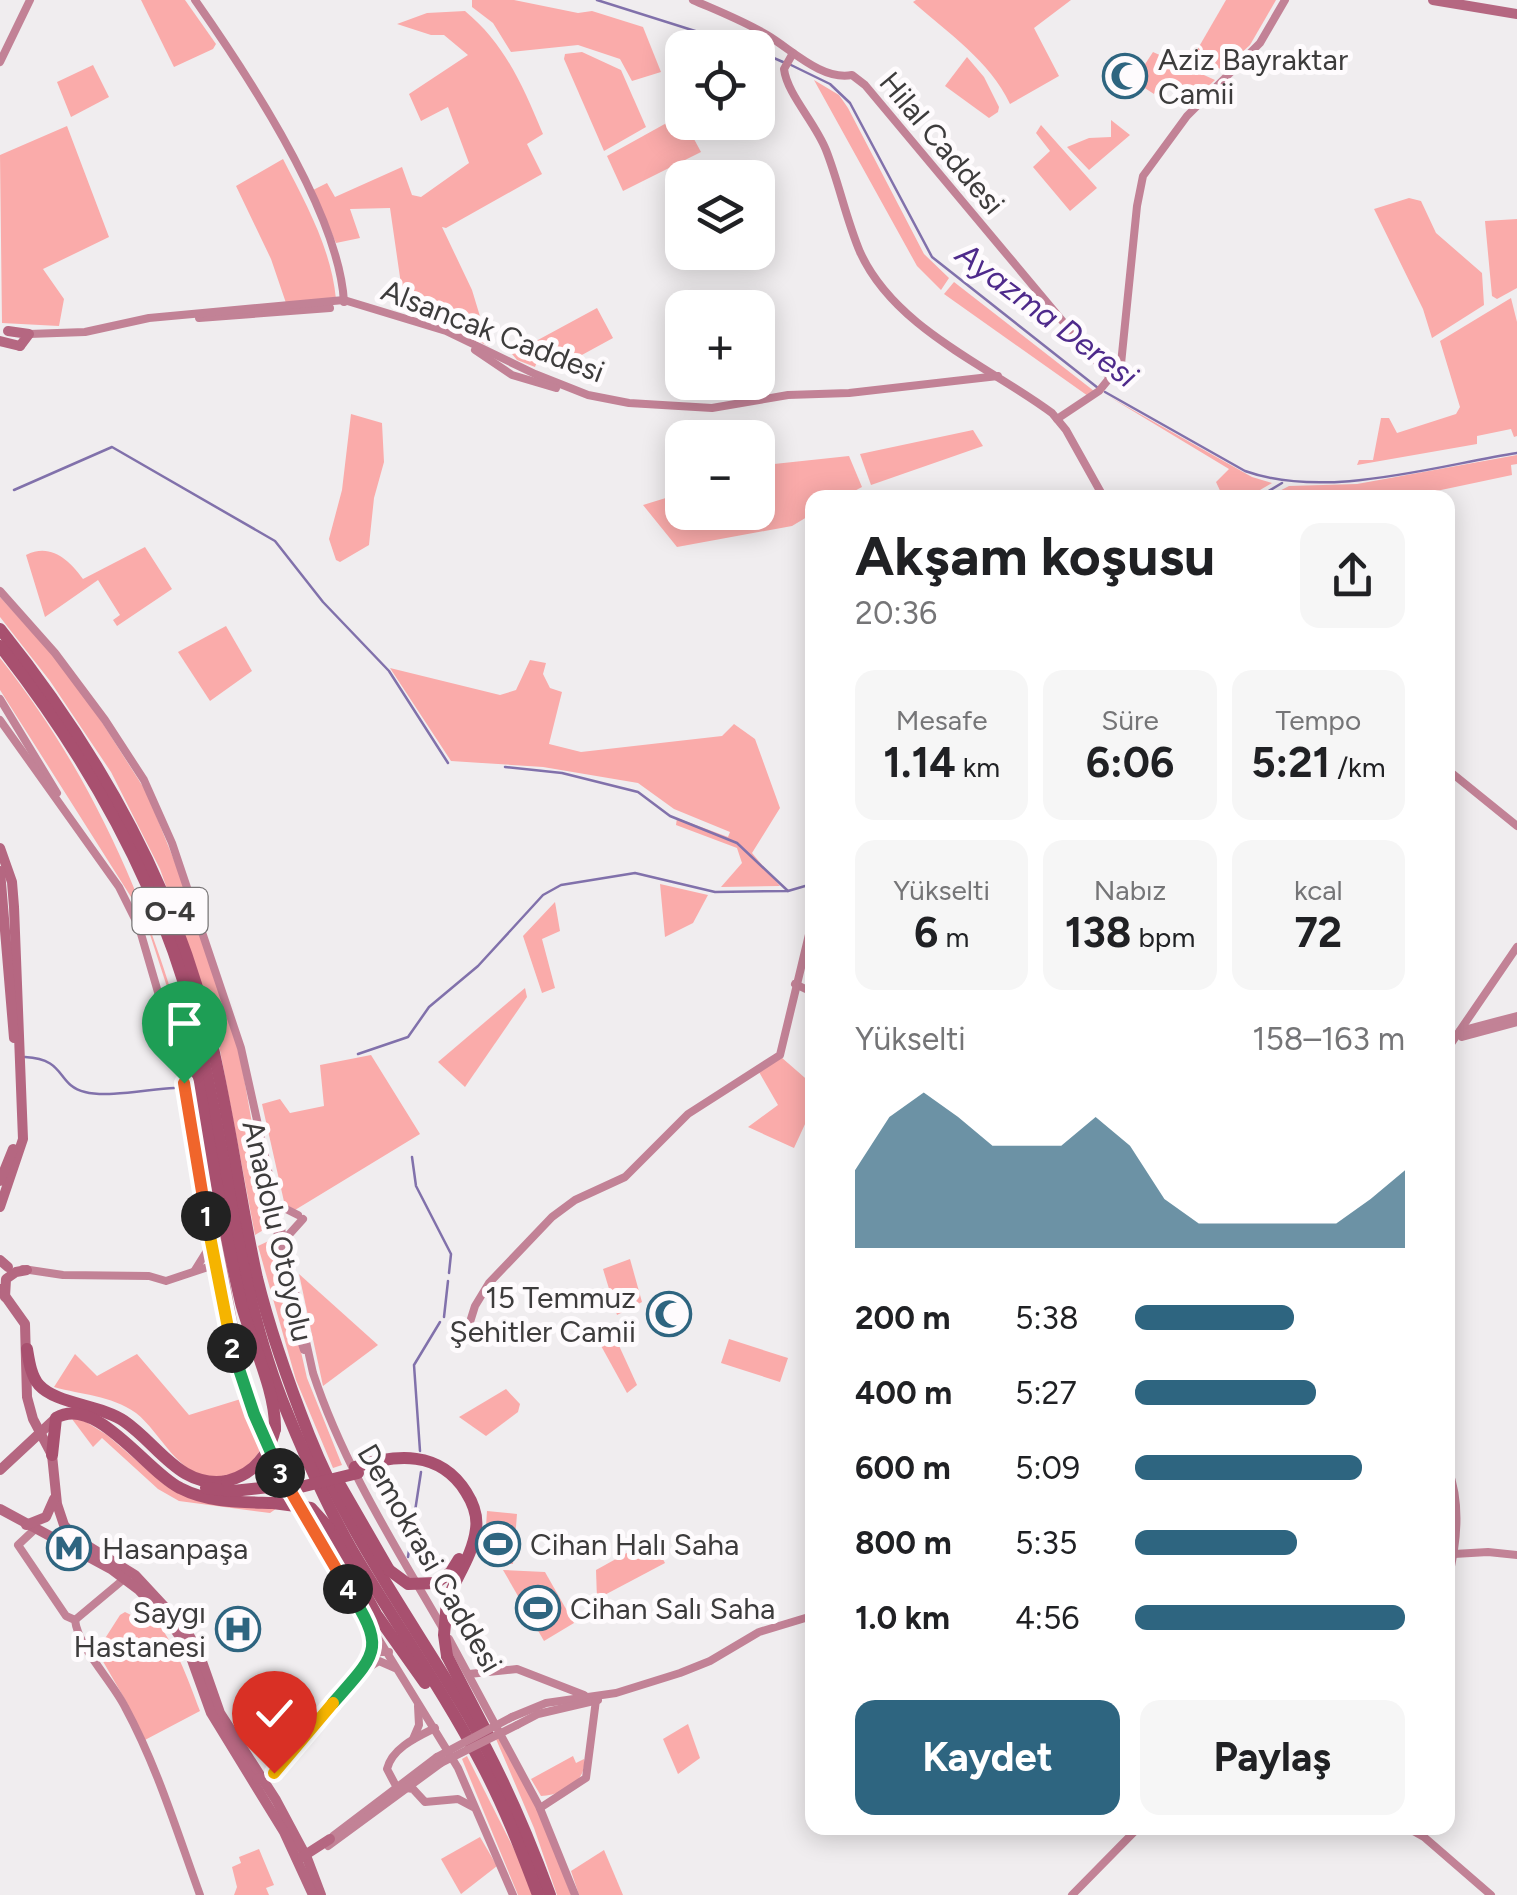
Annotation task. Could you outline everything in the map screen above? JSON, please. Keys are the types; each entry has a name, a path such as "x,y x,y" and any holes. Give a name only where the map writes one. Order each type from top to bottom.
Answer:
{"highway":[{"name":"Anadolu Otoyolu","path":"0,628 58,702 94,758 134,830 170,909 212,1043 237,1236"},
{"name":"Anadolu Otoyolu","path":"0,646 48,709 108,806 154,902 184,988 205,1067 237,1236 265,1350 310,1468 351,1548 481,1763 538,1895"},
{"name":"Anadolu Otoyolu","path":"242,1259 337,1496 490,1755 551,1895"},
{"path":"180,1472 197,1480 227,1481 256,1466 271,1444 272,1403 248,1328 242,1259"},
{"path":"268,1318 314,1438 389,1570 408,1584 436,1583 451,1572 467,1542 469,1524 462,1498 443,1476 428,1468 395,1464 356,1470"},
{"path":"27,1343 32,1374 46,1391 95,1406 124,1421 194,1482 216,1490 277,1494 311,1508 330,1528 376,1614 457,1731 520,1847"},
{"path":"52,1455 56,1418 72,1412 97,1422 172,1484 200,1496 277,1494 390,1457 420,1458 447,1470 473,1506 476,1532 447,1601 444,1635 532,1831 551,1895"}],"main road":[{"path":"1433,0 1517,10"},
{"path":"1475,0 1517,10"},
{"path":"4,328 30,334 20,346"},
{"path":"4,328 20,346"},
{"path":"0,341 20,346"},
{"path":"0,848 12,882 18,1097 23,1138 0,1207"},
{"path":"1,880 17,1028"},
{"path":"0,1181 20,1122"},
{"path":"28,1270 6,1279 2,1298 27,1343 27,1398 52,1455 60,1517 68,1532 135,1575 183,1633 200,1668 211,1714 260,1781 321,1895"},
{"path":"0,1470 56,1418"},
{"path":"29,1527 46,1517 54,1505 56,1488"},
{"path":"0,1509 124,1579 183,1633"},
{"path":"260,1781 274,1773"},
{"path":"260,1781 300,1854 312,1895"},
{"path":"300,1854 330,1838"}],"street":[{"path":"0,62 30,0"},
{"path":"193,0 260,100 317,206 331,236 342,303"},
{"name":"Hilal Caddesi","path":"694,0 765,33 843,77 852,75 865,85 1111,379"},
{"path":"1057,419 1101,389 1121,364 1143,176 1187,116 1260,43 1282,0"},
{"path":"793,52 786,64 788,86 812,119 825,147 861,253 894,298 919,323 1057,419 1099,490"},
{"name":"Alsancak Caddesi","path":"342,303 446,332 534,378"},
{"name":"Alsancak Caddesi","path":"30,334 85,332 145,322 342,303 434,330 512,375 641,404 712,408 998,376"},
{"path":"512,375 510,369 514,365"},
{"path":"0,592 63,662 126,752 153,799 187,885 241,1048 256,1105 294,1319 313,1373"},
{"path":"0,698 72,820"},
{"path":"0,720 130,906 183,1054 238,1349 296,1503 460,1772 512,1895"},
{"path":"1455,776 1517,826"},
{"path":"465,1338 475,1306 488,1283 552,1217 576,1200 625,1177 688,1114 780,1055 805,948"},
{"path":"1463,1033 1517,948"},
{"path":"1455,1043 1517,956"},
{"path":"154,977 184,1083 230,1343 269,1431"},
{"path":"795,984 805,989"},
{"path":"1463,1033 1517,1019"},
{"path":"0,1027 17,1028"},
{"name":"Demokrasi Caddesi","path":"256,1105 313,1373 330,1424 452,1656 480,1692 533,1793 575,1895"},
{"path":"278,1204 300,1217 284,1235"},
{"path":"195,1271 210,1246"},
{"path":"3,1265 84,1276 149,1276 166,1281 179,1279 213,1262"},
{"path":"195,1271 208,1276 219,1287"},
{"path":"1455,1499 1455,1528"},
{"path":"29,1527 18,1545 66,1616 75,1620 80,1636 125,1706 200,1895"},
{"path":"1455,1554 1488,1552 1517,1556"},
{"path":"75,1620 124,1579"},
{"path":"514,1721 680,1673 710,1661 759,1632 805,1620"},
{"path":"369,1659 374,1640 370,1623"},
{"path":"274,1773 369,1659 387,1650"},
{"path":"387,1650 430,1713 435,1728"},
{"path":"452,1656 485,1672"},
{"path":"356,1675 380,1661 401,1673"},
{"path":"470,1676 518,1668 589,1700"},
{"path":"480,1692 485,1672"},
{"path":"560,1687 567,1693 565,1700"},
{"path":"413,1739 420,1720 415,1697"},
{"path":"330,1838 439,1760 565,1700 589,1700"},
{"path":"540,1807 570,1791 588,1774 592,1718 589,1700"},
{"path":"435,1728 413,1739 387,1765 402,1787 413,1789 429,1803 468,1790"},
{"path":"413,1739 428,1735 442,1740"},
{"path":"300,1854 366,1820 439,1760"},
{"path":"452,1797 460,1772"},
{"path":"417,1780 419,1790 429,1799 452,1797 477,1810"},
{"path":"533,1793 556,1799"},
{"path":"549,1826 549,1814 556,1799"},
{"path":"1072,1895 1131,1835"},
{"path":"1418,1835 1491,1895"},
{"path":"1429,1842 1430,1835"}],"shaded area":[{"path":"141,0 185,0 216,44 213,49 174,67"},
{"path":"472,0 514,0 578,13 592,11 643,27 661,72 632,81 620,59 578,45 511,52 493,23 472,7"},
{"path":"1071,0 1034,28 1059,76 1010,104 980,61 913,2"},
{"path":"1226,0 1276,0 1250,45 1223,70 1193,57"},
{"path":"465,11 502,52 543,134 527,144 542,174 442,227 472,290 489,346 405,312 390,208 350,209 360,238 336,243 313,190 327,183 335,197 402,167 412,195 421,197 469,163 448,107 421,121 409,94 468,55 444,35 397,24 427,13"},
{"path":"582,52 621,70 646,127 604,151 564,59 565,54"},
{"path":"1153,52 1215,80 1195,99 1167,79 1154,94 1134,81"},
{"path":"967,57 984,77 999,107 989,118 945,86"},
{"path":"93,65 109,97 71,117 57,82"},
{"path":"814,80 839,95 848,108 924,254 949,278 941,290 917,266"},
{"path":"1111,120 1130,135 1089,170 1067,147 1089,138 1111,137"},
{"path":"665,124 665,140 695,140 701,152 685,160 665,160 665,170 623,191 607,156"},
{"path":"1041,125 1097,188 1070,211 1033,167 1050,151 1036,133"},
{"path":"67,126 109,237 43,269 64,299 59,326 2,323 0,155"},
{"path":"283,159 323,244 336,299 286,303 271,259 236,186"},
{"path":"1409,198 1421,201 1436,233 1482,273 1484,305 1432,338 1423,309 1374,209"},
{"path":"1517,219 1517,288 1497,299 1492,296 1485,221"},
{"path":"954,282 1094,391 1088,396 944,294"},
{"path":"1511,298 1517,322 1517,436 1511,429 1477,436 1477,444 1357,465 1359,460 1373,460 1381,418 1389,418 1397,433 1456,414 1460,407 1440,341"},
{"path":"597,308 613,338 569,362 561,348 549,353 549,360 539,356 535,367 512,354"},
{"path":"1108,396 1252,477 1272,483 1260,490 1220,490 1216,482 1229,469"},
{"path":"351,414 382,423 384,462 374,498 369,545 340,562 329,539 342,490"},
{"path":"973,430 983,446 871,485 860,454"},
{"path":"1517,455 1517,464 1511,465 1512,475 1441,490 1281,490 1289,486 1357,484"},
{"path":"849,456 862,487 805,490 805,518 775,529 775,464"},
{"path":"665,498 665,530 770,530 677,547 643,505"},
{"path":"145,547 172,589 117,626 113,620 120,615 98,580 45,617 26,555 52,552 66,560 83,579"},
{"path":"0,597 52,654 91,705 147,793 184,885 240,1055 270,1226 255,1235 215,1024 160,869 111,772 50,681 0,617"},
{"path":"226,626 252,671 210,701 178,652"},
{"path":"0,658 64,750 116,848 138,899 158,951 190,1058 145,919 0,690"},
{"path":"530,660 546,663 543,674 550,688 562,692 549,744 581,752 722,736 734,724 755,739 780,808 752,853 780,886 721,887 742,863 737,848 676,825 677,818 728,837 730,832 674,809 638,783 543,767 451,761 390,668 500,695 516,690"},
{"path":"660,884 708,895 693,923 665,937"},
{"path":"555,902 560,931 542,939 555,988 542,993 523,936"},
{"path":"525,988 527,997 465,1087 438,1062"},
{"path":"371,1055 420,1134 295,1210 285,1206 262,1104 280,1099 290,1113 324,1106 320,1065"},
{"path":"781,1057 805,1078 805,1124 794,1148 748,1127 778,1105 759,1072"},
{"path":"275,1238 307,1378 342,1465 333,1468 296,1380 258,1246"},
{"path":"630,1259 642,1302 617,1315 603,1269"},
{"path":"299,1274 378,1345 323,1386"},
{"path":"610,1326 637,1385 627,1393 594,1333"},
{"path":"729,1339 788,1358 780,1382 721,1363"},
{"path":"75,1354 97,1376 137,1354 189,1415 244,1398 266,1439 241,1470 212,1477 198,1474 175,1457 136,1413 106,1399 54,1387"},
{"path":"506,1389 520,1404 518,1412 486,1436 459,1417"},
{"path":"72,1419 83,1420 107,1435 166,1486 280,1506 270,1513 179,1501 158,1489 102,1438 93,1447"},
{"path":"487,1511 517,1514 513,1564 487,1563 484,1559"},
{"path":"652,1539 665,1563 597,1599 596,1570"},
{"path":"503,1570 545,1572 574,1623 544,1641"},
{"path":"125,1612 143,1621 152,1616 180,1661 200,1711 143,1741 127,1703 97,1651"},
{"path":"688,1724 700,1758 678,1774 663,1739"},
{"path":"501,1737 539,1811 571,1895 557,1895 496,1739"},
{"path":"467,1756 520,1861 532,1895 518,1895 462,1759"},
{"path":"573,1756 576,1763 584,1759 577,1781 565,1790 541,1796 531,1779"},
{"path":"480,1837 497,1866 461,1894 441,1859"},
{"path":"259,1849 274,1885 266,1888 269,1895 234,1895 237,1887 232,1867 241,1863 239,1857"},
{"path":"604,1850 623,1895 579,1895 571,1871"}],"waterway":[{"name":"Ayazma Deresi","path":"597,0 692,30"},
{"name":"Ayazma Deresi","path":"775,58 783,62"},
{"name":"Ayazma Deresi","path":"791,65 830,84 850,103 932,257 1098,388"},
{"name":"Ayazma Deresi","path":"1105,392 1245,471 1277,479 1310,482 1380,478 1517,453"},
{"path":"14,490 112,447 275,541 323,602 389,671 448,763"},
{"path":"1270,490 1282,483"},
{"path":"505,767 562,773 638,792 670,816 737,843 788,891"},
{"path":"358,1054 408,1037 429,1007 478,966 543,895 561,885 635,873 715,892 788,891 805,886"},
{"path":"25,1057 48,1062 76,1089 94,1094 174,1088"},
{"path":"412,1157 416,1186 451,1254 449,1273"},
{"path":"444,1317 448,1281"},
{"path":"420,1451 414,1365 440,1322"},
{"path":"408,1557 421,1472"}],"place":[{"name":"Aziz Bayraktar Camii","path":"1125,76"},
{"name":"15 Temmuz Şehitler Camii","path":"669,1314"},
{"name":"Cihan Halı Saha","path":"498,1544"},
{"name":"Hasanpaşa","path":"69,1548"},
{"name":"Cihan Salı Saha","path":"538,1608"},
{"name":"Saygı Hastanesi","path":"238,1629"}],"route":[{"path":"184,1083 210,1246 230,1343 246,1393 278,1468 374,1636 369,1659 274,1773"}]}
